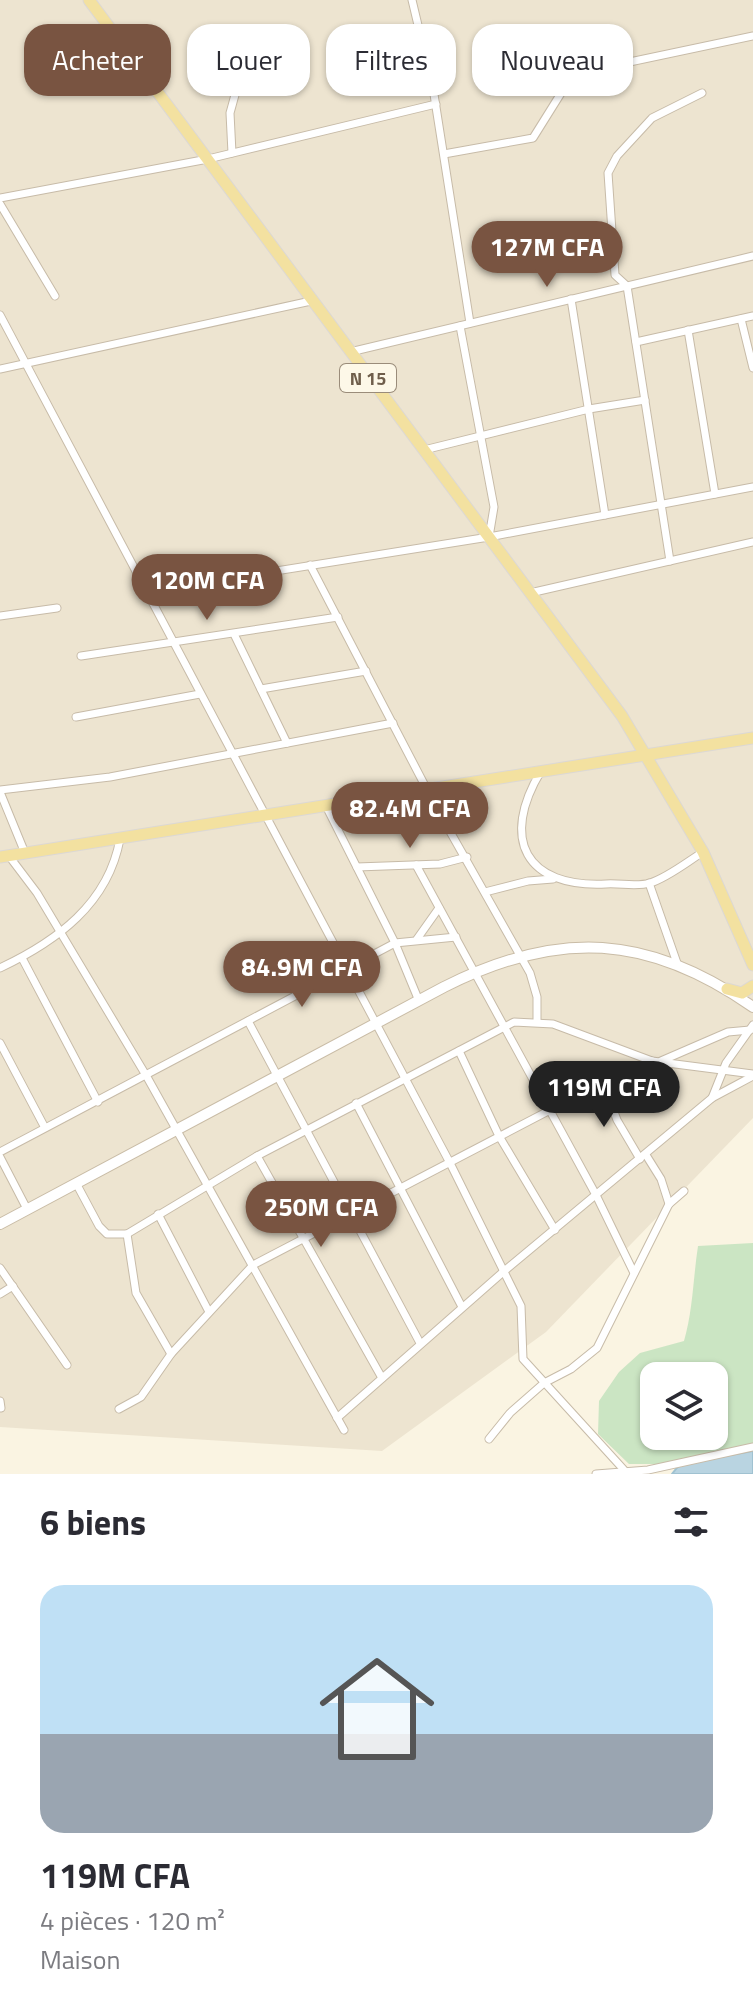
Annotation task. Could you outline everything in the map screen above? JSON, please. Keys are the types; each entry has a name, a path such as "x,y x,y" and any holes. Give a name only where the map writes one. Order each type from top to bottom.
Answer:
{"main road":[{"name":"N 15","path":"89,0 622,716 703,852 749,944 753,965"},
{"path":"4,856 753,738"},
{"path":"0,1224 476,971 520,956 575,947 637,953 677,963 727,989 753,1007"},
{"path":"727,989 742,993 753,986"}],"street":[{"path":"412,0 436,104 470,323"},
{"path":"444,154 533,138 573,74 753,36"},
{"path":"670,561 627,286 615,275 608,173 617,156 652,118 702,93"},
{"path":"232,153 230,113 235,96"},
{"path":"55,296 0,201 208,159 436,104"},
{"path":"349,352 753,256"},
{"path":"571,299 605,515"},
{"path":"0,369 311,301"},
{"path":"0,315 144,592 231,754 268,815 345,968 450,1163 521,1306 523,1359 625,1471"},
{"path":"636,342 753,316"},
{"path":"741,319 753,368"},
{"path":"460,326 494,507 489,537"},
{"path":"688,330 715,494"},
{"path":"424,450 589,409 645,400"},
{"path":"144,592 489,537 753,487"},
{"path":"530,593 753,542"},
{"path":"310,565 520,956 536,989 537,1021"},
{"path":"0,616 57,608"},
{"path":"81,656 338,617"},
{"path":"234,634 287,743"},
{"path":"261,689 366,671"},
{"path":"76,717 200,694"},
{"path":"25,853 0,791 110,777 393,723"},
{"path":"541,771 529,792 520,829 524,848 535,866 556,879 579,885 649,883 703,852"},
{"path":"326,806 395,943 419,1001"},
{"path":"0,967 22,958 61,932 91,906 115,866 120,839"},
{"path":"4,856 61,932 147,1077 344,1430"},
{"path":"357,867 416,865 467,857"},
{"path":"416,865 505,1024 634,1273"},
{"path":"528,881 535,866"},
{"path":"485,892 528,881 556,879"},
{"path":"649,883 677,963"},
{"path":"417,939 439,908"},
{"path":"27,1209 0,1155 44,1126 147,1077 395,943 456,937"},
{"path":"22,958 98,1102"},
{"path":"248,1021 420,1343"},
{"path":"76,1183 99,1226 107,1234 127,1234 257,1156 505,1024 537,1021 571,1030 656,1062 753,1075"},
{"path":"119,1409 141,1397 171,1354 208,1310 253,1265 603,1082 728,1032 751,1028"},
{"path":"712,1098 736,1045 751,1028"},
{"path":"0,1043 3,1055 44,1126"},
{"path":"459,1051 499,1136 555,1230"},
{"path":"337,1418 503,1272 712,1098 753,1075"},
{"path":"603,1082 617,1120 661,1179 669,1204"},
{"path":"356,1103 462,1307"},
{"path":"257,1156 382,1378"},
{"path":"489,1439 510,1413 544,1383 571,1369 597,1348 669,1204 684,1191"},
{"path":"158,1214 208,1310"},
{"path":"127,1234 136,1293 171,1354"},
{"path":"0,1268 67,1365"},
{"path":"0,1294 13,1286"},
{"path":"596,1474 753,1447"}],"shaded area":[{"path":"0,0 753,0 753,1118 546,1332 382,1451 0,1427"}],"green space":[{"path":"753,1243 753,1451 680,1464 629,1464 598,1434 599,1401 619,1372 640,1353 684,1341 698,1246"}],"water":[{"path":"753,1451 753,1474 672,1474 680,1464"}]}
